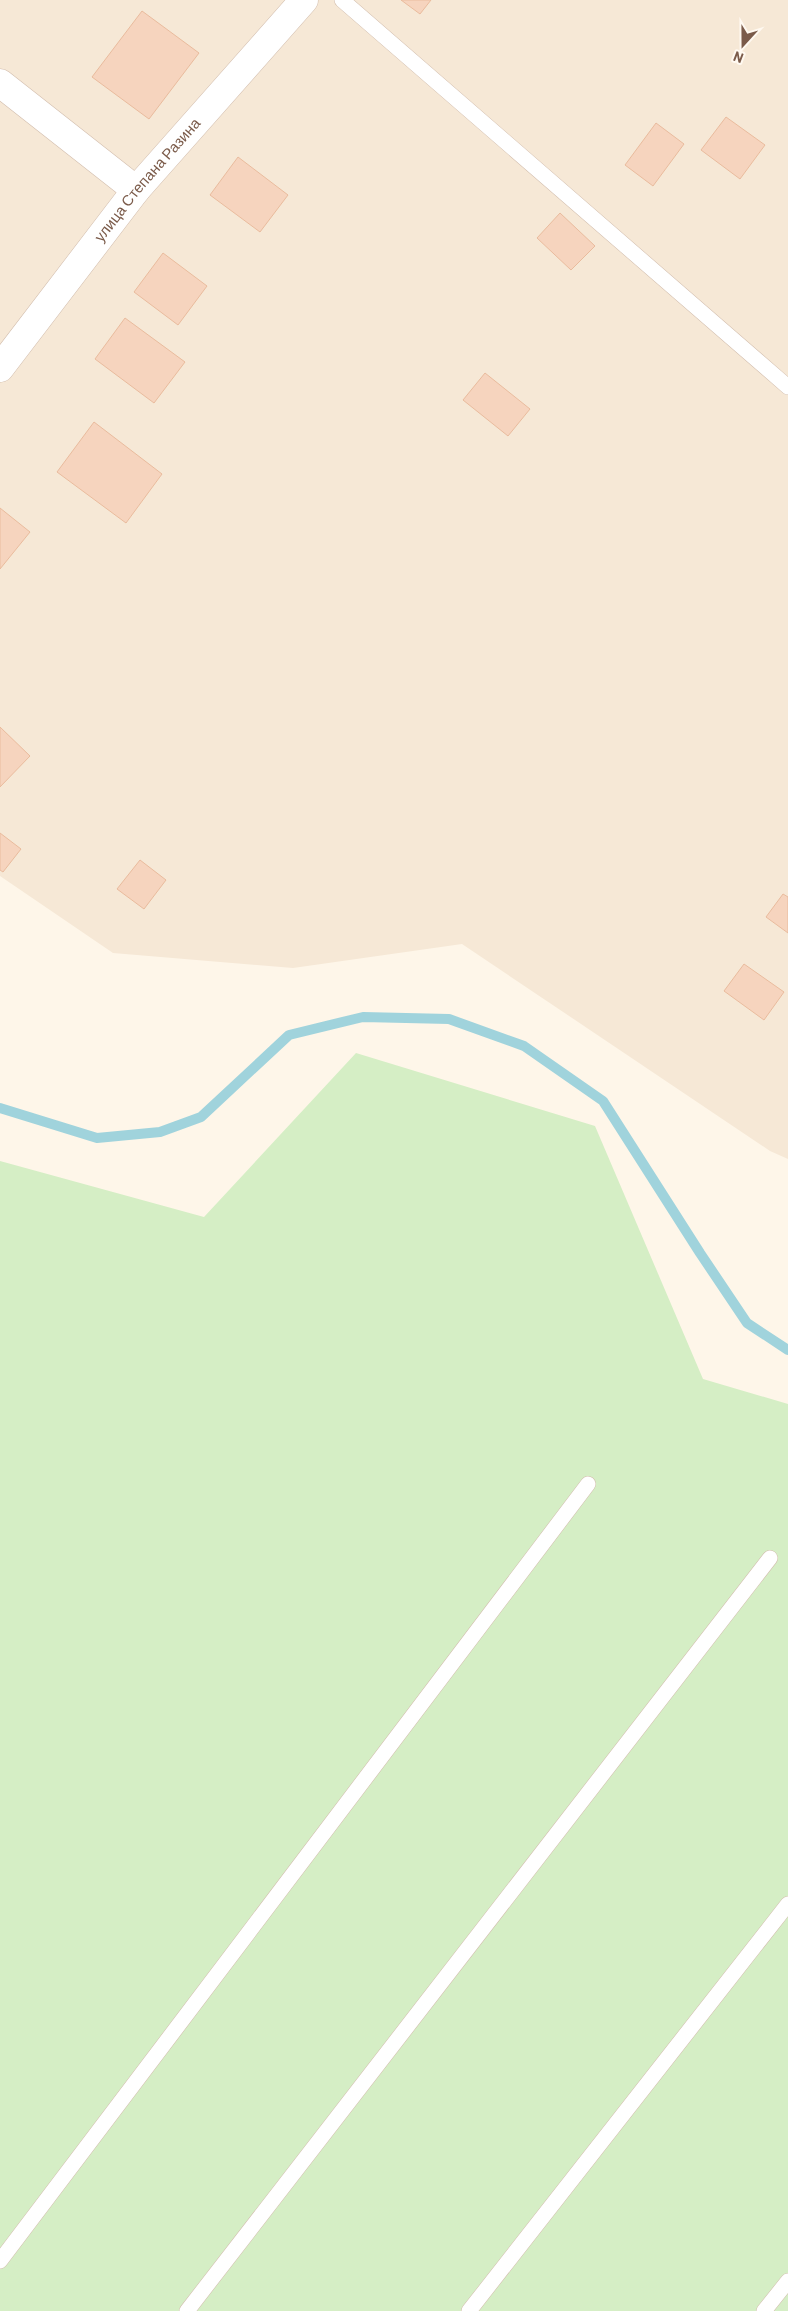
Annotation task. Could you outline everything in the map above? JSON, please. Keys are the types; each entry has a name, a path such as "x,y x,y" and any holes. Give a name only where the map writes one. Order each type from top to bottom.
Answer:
{"street":[{"name":"улица Степана Разина","path":"0,368 136,190 304,0"},
{"path":"0,83 136,190"}],"lane":[{"path":"342,0 788,387"},
{"path":"0,2261 588,1484"},
{"path":"187,2311 770,1558"},
{"path":"469,2311 788,1904"},
{"path":"764,2311 788,2280"}],"shaded area":[{"path":"0,0 788,0 788,1159 770,1151 462,944 293,968 113,953 0,876"}],"green space":[{"path":"356,1053 595,1126 703,1379 788,1404 788,2311 0,2311 0,1161 204,1217"}],"building":[{"path":"401,0 431,0 420,14"},
{"path":"142,11 199,53 149,119 92,77"},
{"path":"726,117 765,145 740,179 701,150"},
{"path":"656,123 684,144 653,186 625,165"},
{"path":"238,157 288,195 260,232 210,195"},
{"path":"560,213 595,246 571,270 537,238"},
{"path":"163,253 207,286 178,325 134,292"},
{"path":"125,318 185,362 154,403 95,359"},
{"path":"485,373 530,409 508,436 463,400"},
{"path":"94,422 162,474 126,523 57,472"},
{"path":"0,508 30,532 0,569"},
{"path":"0,727 30,756 0,787"},
{"path":"0,833 21,849 3,872 0,870"},
{"path":"140,860 166,880 144,909 117,889"},
{"path":"783,894 788,897 788,933 766,917"},
{"path":"744,964 784,992 764,1020 724,991"}],"waterway":[{"path":"0,1108 97,1138 160,1132 201,1117 289,1035 363,1017 449,1019 524,1046 603,1101 747,1323 788,1350"}]}
